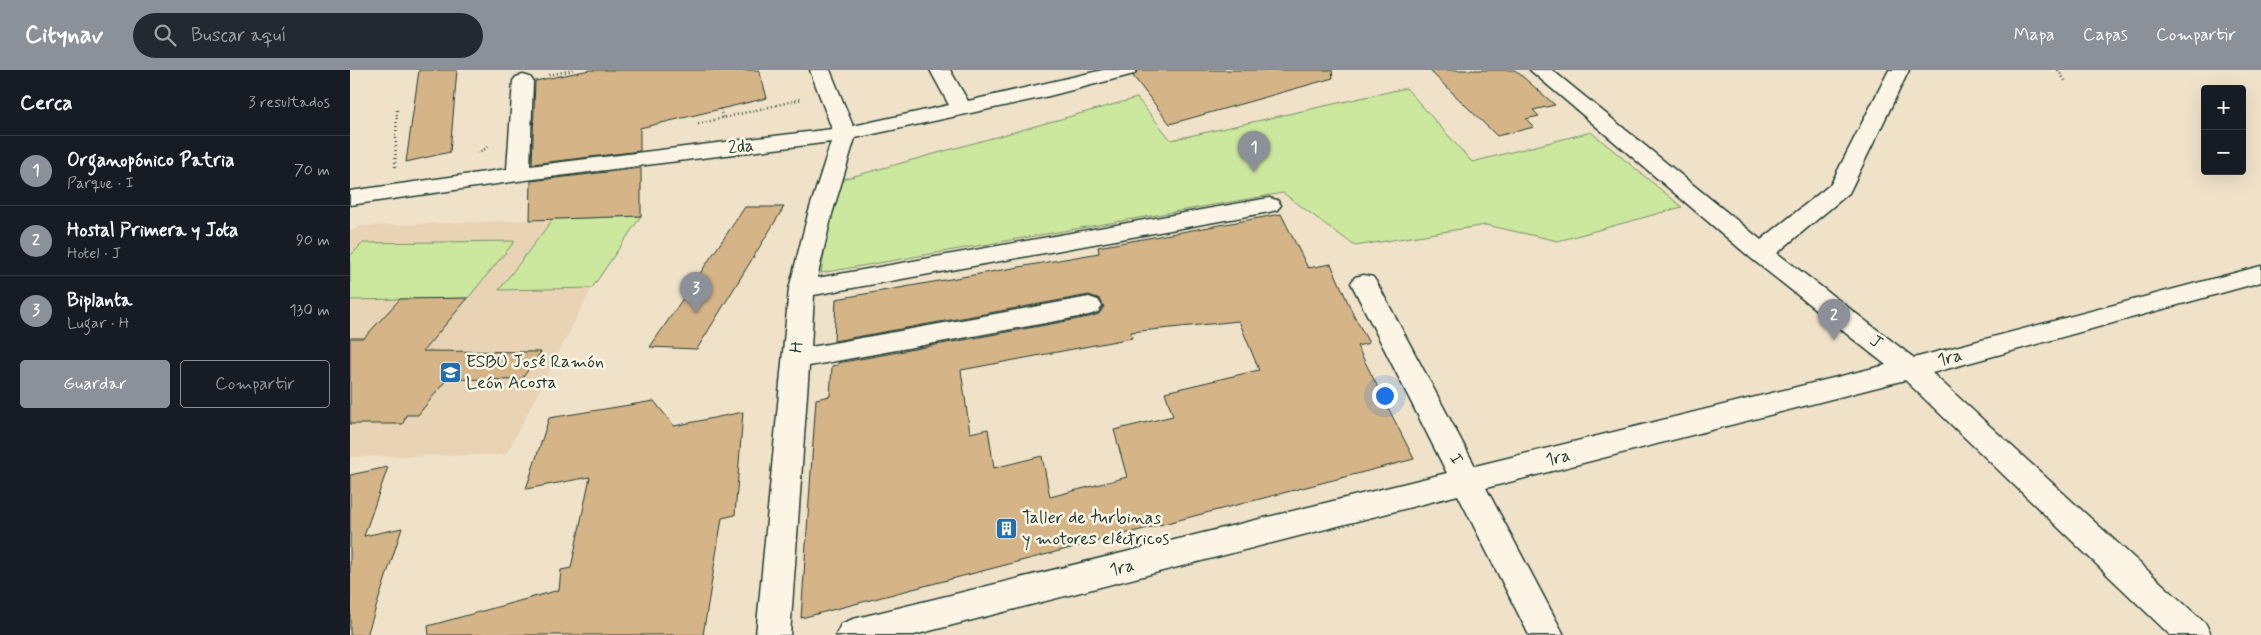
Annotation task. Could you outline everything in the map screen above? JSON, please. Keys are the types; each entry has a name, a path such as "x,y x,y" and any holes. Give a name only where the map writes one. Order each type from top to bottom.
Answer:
{"street":[{"path":"820,70 845,134"},
{"path":"940,70 962,109"},
{"name":"2da","path":"350,198 518,174 845,134 1049,90 1127,70"},
{"name":"J","path":"1540,70 1760,253 1910,369 2194,635"},
{"path":"1760,253 1841,188 1899,70"},
{"path":"518,174 522,81"},
{"name":"H","path":"773,635 802,289 820,214 845,134"},
{"path":"802,289 1269,205"},
{"name":"1ra","path":"853,635 1910,369 2261,274"},
{"name":"I","path":"1364,283 1547,635"},
{"path":"796,359 1089,306"}],"path":[{"path":"2058,70 2066,82"},
{"path":"720,109 723,118"},
{"path":"394,192 397,110"}],"shaded area":[{"name":"ESBU José Ramón León Acosta","path":"641,216 592,288 506,455 350,457 350,232 361,226"}],"green space":[{"path":"1406,88 1472,162 1591,132 1682,207 1558,241 1486,225 1355,246 1283,193 821,273 836,181 1137,98 1171,140"},
{"path":"641,216 592,288 499,290 553,219"},
{"path":"515,241 468,298 350,300 350,256 363,243"}],"building":[{"path":"419,70 457,70 450,152 406,162"},
{"path":"590,70 759,70 767,98 640,128 640,151 532,164 535,81"},
{"path":"1139,70 1332,70 1333,78 1170,124 1133,76"},
{"path":"1429,70 1515,70 1555,105 1533,110 1539,116 1526,119 1534,127 1497,136"},
{"path":"641,168 641,216 530,220 531,181"},
{"path":"745,207 784,207 697,349 650,347"},
{"path":"1281,214 1308,268 1331,264 1353,314 1369,343 1357,346 1414,459 801,618 816,399 830,396 832,366 838,365 838,363 1089,317 1099,314 1104,307 1100,299 1089,295 834,341 836,299 1099,253 1098,247","holes":["1239,321 1259,370 1165,392 1173,416 1114,430 1127,477 1050,497 1042,456 994,468 988,429 970,433 961,370 1132,338 1131,332"]},
{"path":"468,298 423,351 541,352 521,380 447,379 418,415 406,415 403,424 350,424 350,338 364,338 400,299"},
{"path":"654,401 674,426 743,412 735,515 722,518 703,635 429,635 428,626 559,590 561,570 571,568 590,477 526,489 549,418"},
{"path":"388,467 364,536 402,528 367,635 350,635 350,475"}],"place":[{"name":"Organopónico Patria","path":"1254,172"},
{"name":"Biplanta","path":"696,313"},
{"name":"Hostal Primera y Jota","path":"1834,340"},
{"name":"ESBU José Ramón León Acosta","path":"450,372"},
{"name":"Taller de turbinas y motores eléctricos","path":"1006,528"}]}
